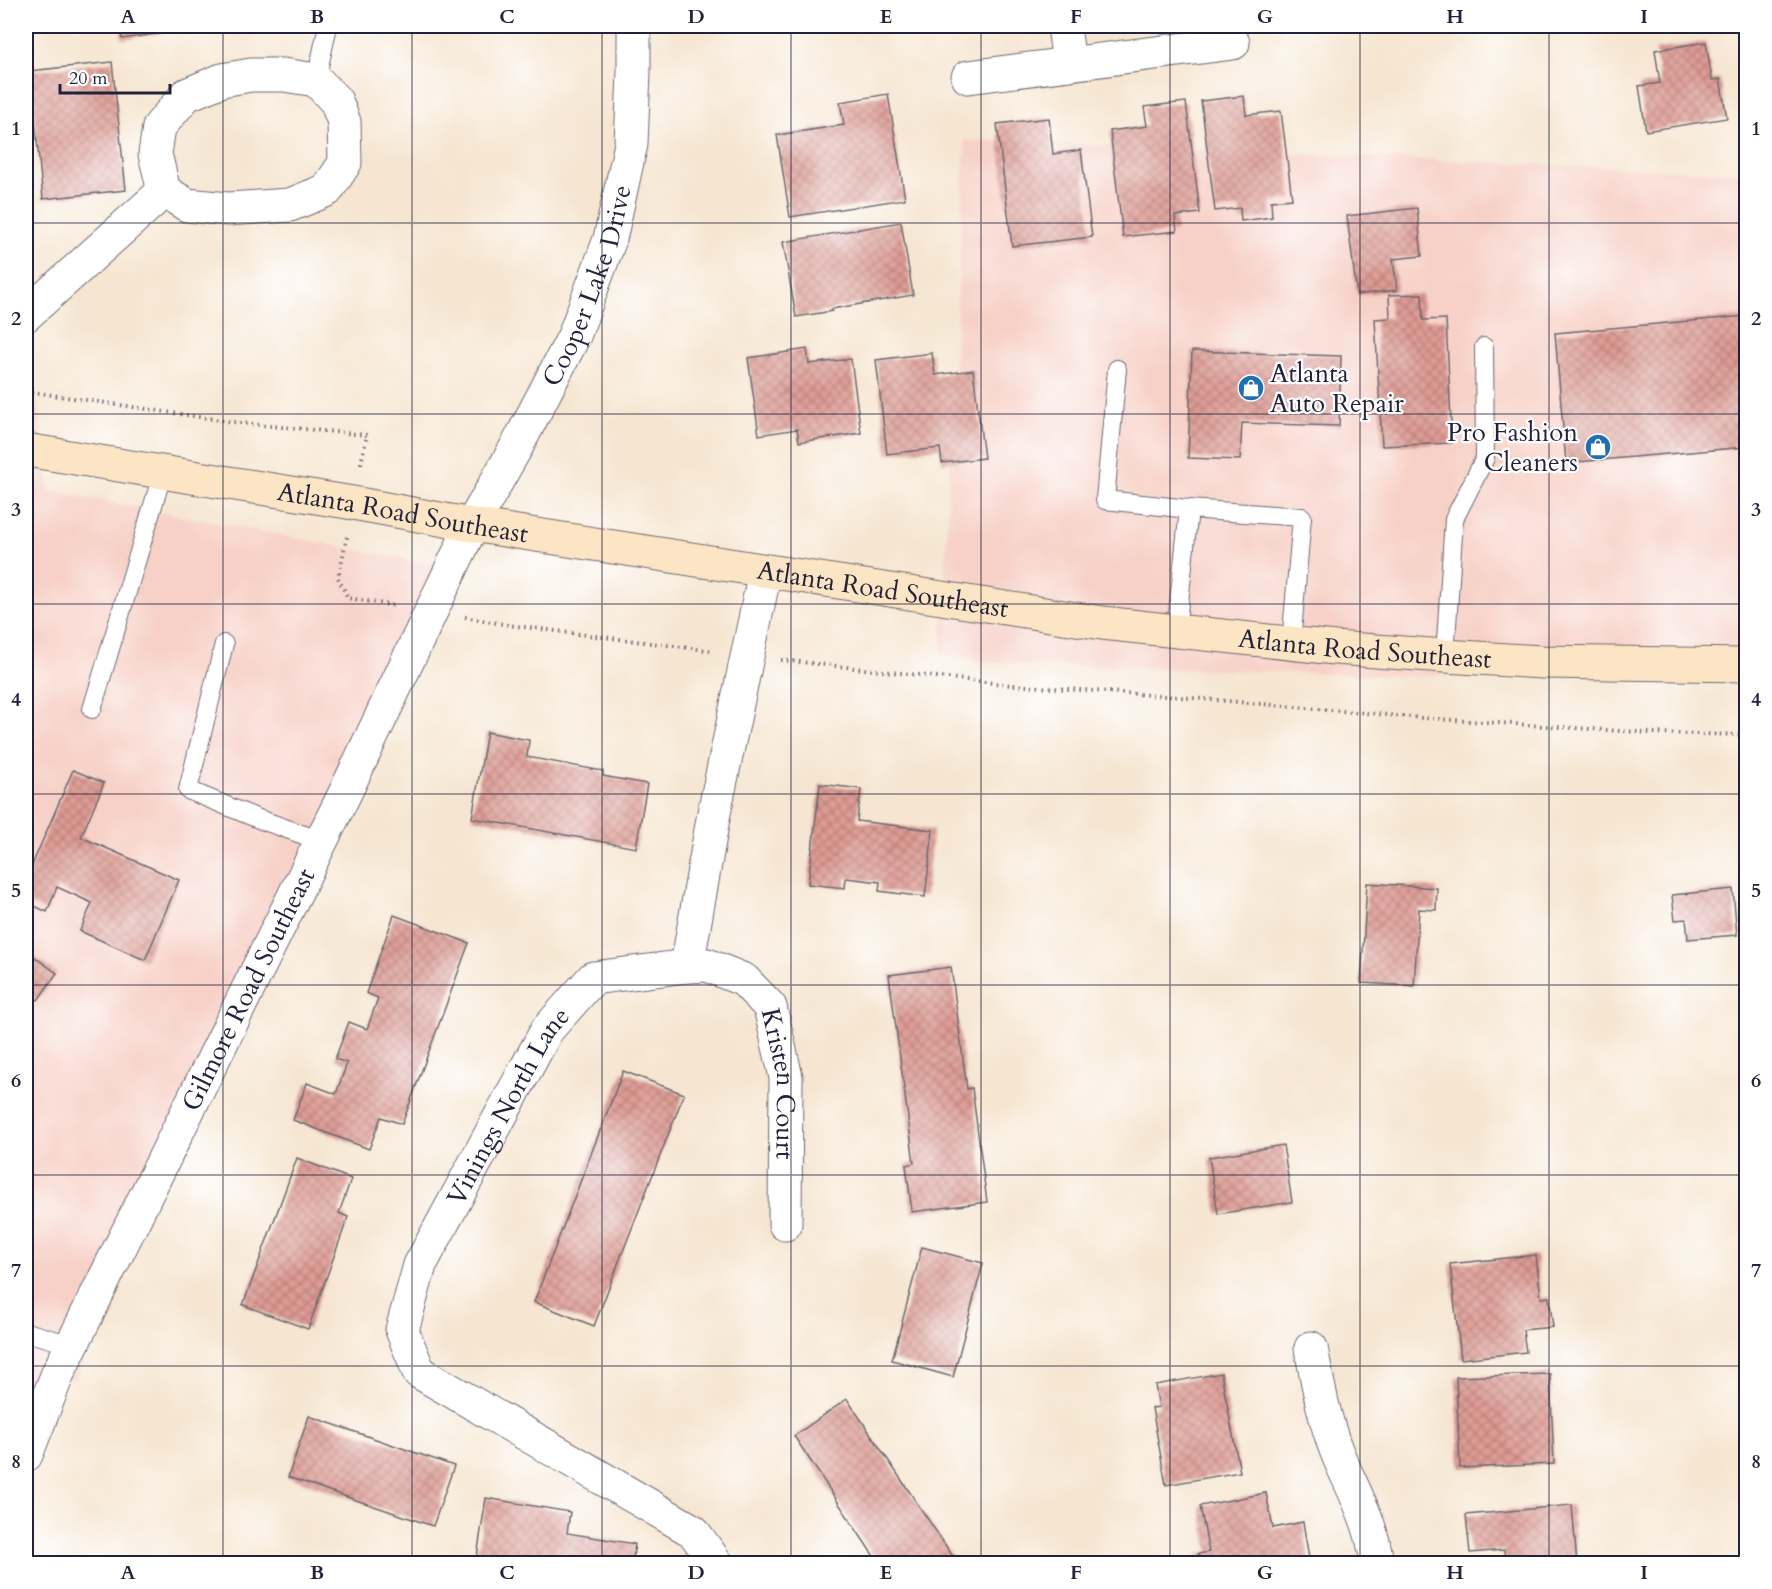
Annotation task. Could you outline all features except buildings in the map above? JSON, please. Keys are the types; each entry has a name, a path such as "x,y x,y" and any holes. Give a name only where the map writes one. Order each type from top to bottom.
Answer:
{"main road":[{"name":"Atlanta Road Southeast","path":"26,450 353,503 472,525 1102,623 1291,644 1445,656 1542,662 1746,665"}],"street":[{"name":"Cooper Lake Drive","path":"472,525 518,444 574,336 610,240 631,144 634,26"},
{"path":"1064,26 1069,64"},
{"path":"968,77 1233,43"},
{"path":"251,75 284,75 316,80 336,101 344,122 345,164 327,190 290,205 228,209 187,205 164,192 155,154 159,127 186,95 222,80 251,75"},
{"path":"26,315 164,192"},
{"name":"Gilmore Road Southeast","path":"26,1455 58,1373 321,841 472,525"},
{"path":"687,966 714,813 765,572"},
{"name":"Kristen Court","path":"687,966 707,965 744,980 770,1007 786,1077 785,1224"},
{"name":"Vinings North Lane","path":"687,966 593,978 547,1030 420,1265 402,1330 419,1372 693,1531 717,1563"},
{"path":"1311,1347 1324,1416 1338,1455 1359,1499 1374,1544 1377,1563"}],"lane":[{"path":"316,80 328,26"},
{"path":"1445,656 1454,519 1485,458 1484,347"},
{"path":"1116,369 1105,500 1302,517 1291,644"},
{"path":"92,709 163,472"},
{"path":"1176,631 1189,509"},
{"path":"224,644 188,790 321,841"},
{"path":"26,1332 72,1345"}],"shaded area":[{"path":"965,140 1746,173 1746,661 1408,676 992,663 941,654"},
{"path":"26,321 50,491 442,566 76,1378 26,1388"}],"place":[{"name":"Atlanta Auto Repair","path":"1251,388"},
{"name":"Pro Fashion Cleaners","path":"1598,447"}]}
